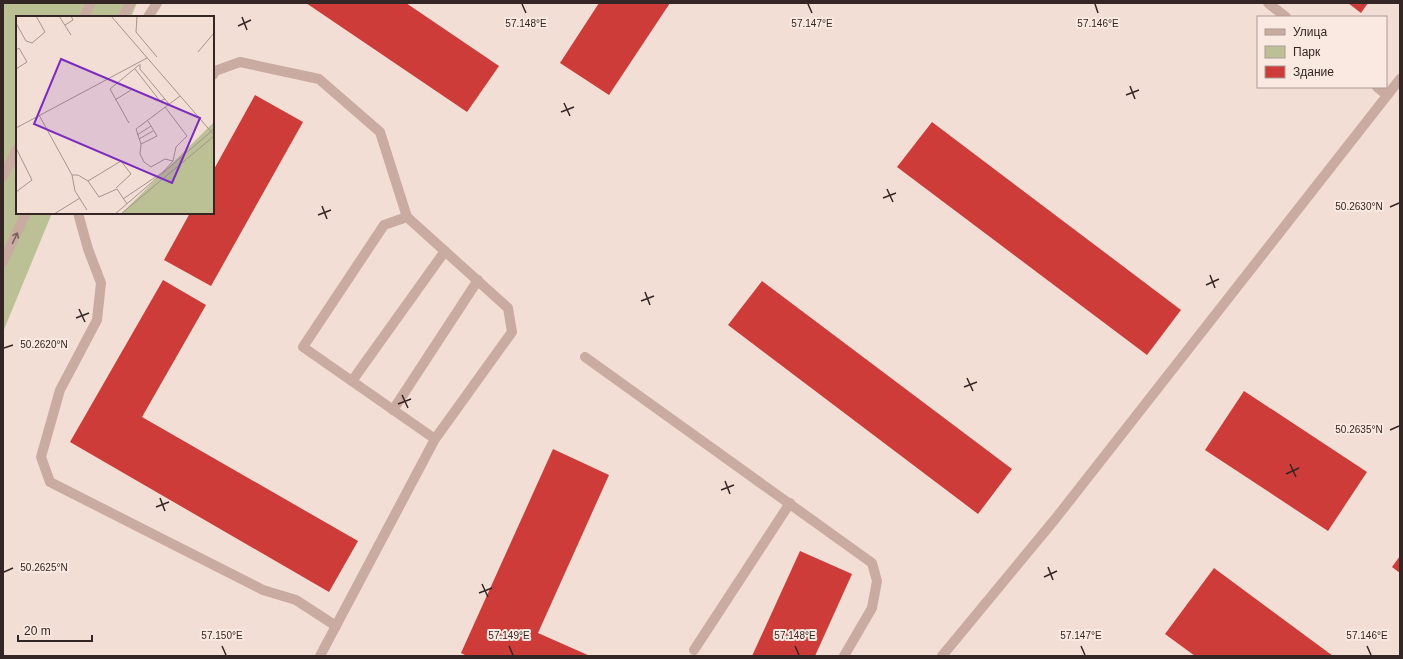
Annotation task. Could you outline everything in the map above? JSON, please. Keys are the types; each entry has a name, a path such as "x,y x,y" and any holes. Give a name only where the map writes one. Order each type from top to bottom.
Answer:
{"street":[{"path":"84,16 91,3"},
{"path":"124,16 130,3"},
{"path":"149,16 157,3"},
{"path":"1268,3 1285,16"},
{"path":"214,73 215,71 240,62 319,79 380,132 407,217 508,308 512,332 435,439 320,656"},
{"path":"942,656 1056,518 1400,79"},
{"path":"1378,88 1387,95"},
{"path":"3,177 16,151"},
{"path":"3,262 26,214"},
{"path":"78,214 88,249 101,283 100,298 97,320 60,390 42,457 50,482 263,590 296,600 336,626"},
{"path":"407,217 384,225 303,347 435,439"},
{"path":"352,381 445,251"},
{"path":"393,410 478,280"},
{"path":"585,357 872,563 877,581 872,608 844,656"},
{"path":"694,650 790,503"}],"green space":[{"path":"3,3 137,3 131,16 16,16 16,214 52,214 3,332"}],"building":[{"path":"306,3 406,3 499,66 467,112"},
{"path":"599,3 670,3 609,95 560,63"},
{"path":"1348,3 1368,3 1361,13"},
{"path":"255,95 303,122 211,286 164,260 189,214 214,214 214,169"},
{"path":"932,122 1181,310 1147,355 897,167"},
{"path":"163,280 206,305 142,417 358,541 329,592 70,442"},
{"path":"762,281 1012,469 978,514 728,325"},
{"path":"1244,391 1367,472 1328,531 1205,450"},
{"path":"553,449 609,475 538,633 590,656 467,656 461,653"},
{"path":"800,551 852,574 815,656 752,656"},
{"path":"1400,556 1400,573 1392,567"},
{"path":"1214,568 1333,656 1195,656 1165,634"}]}
